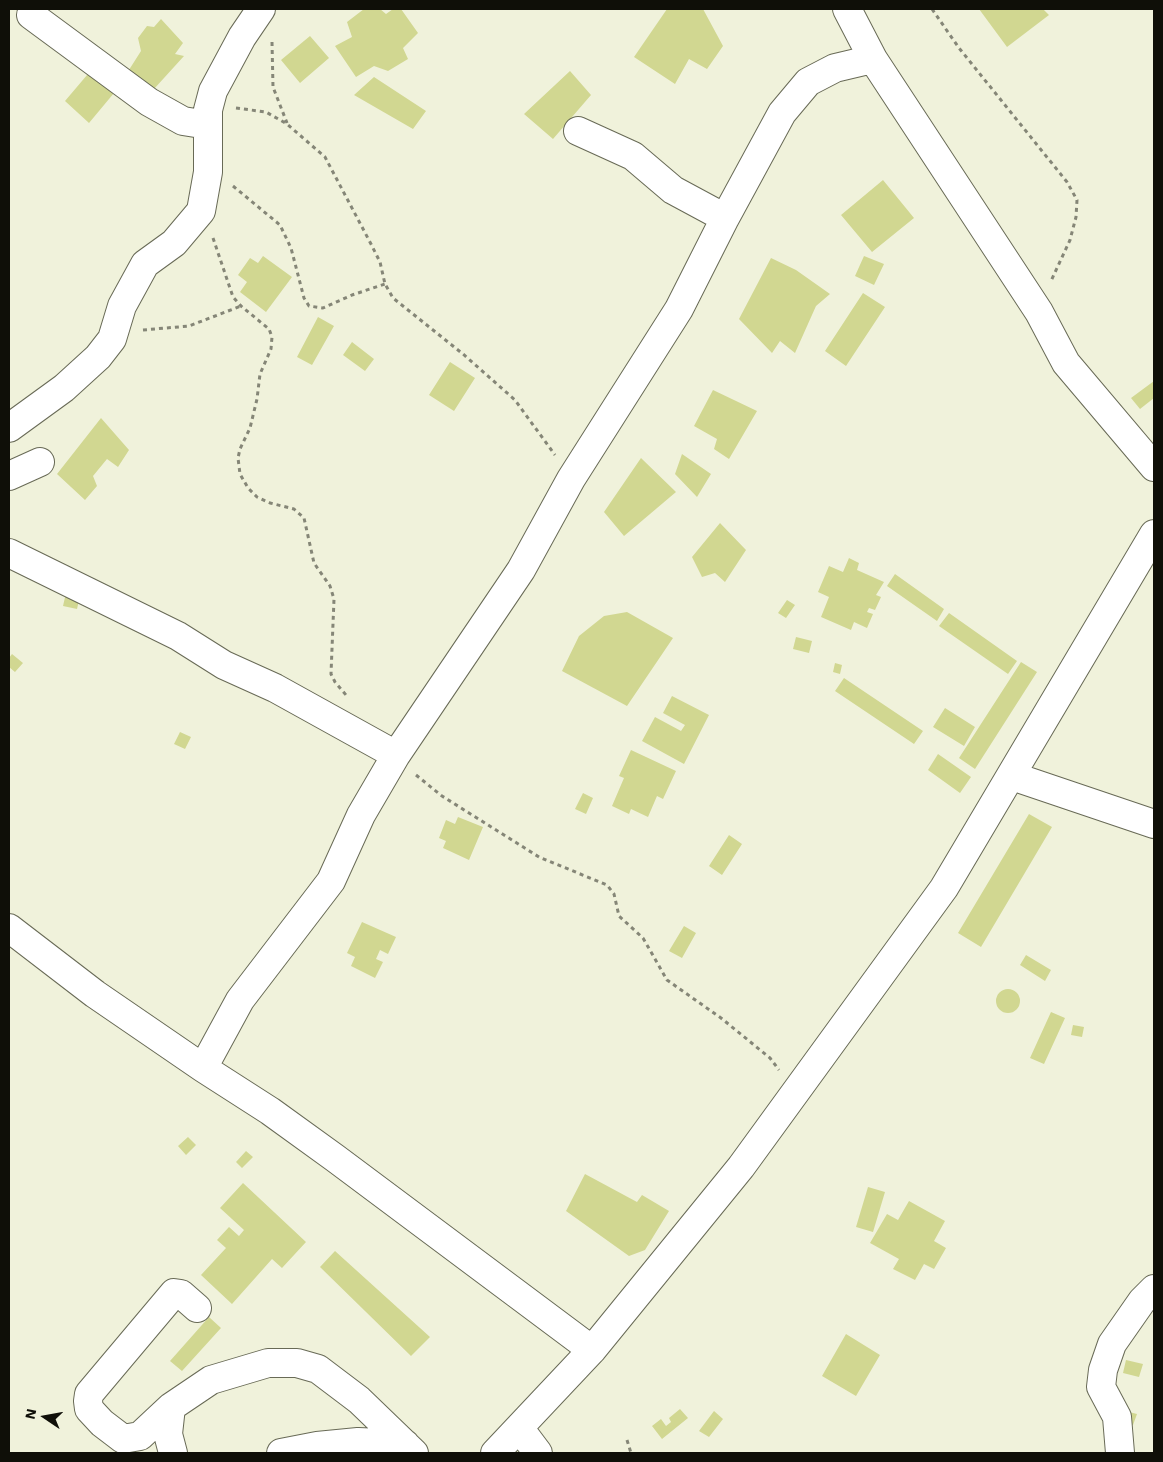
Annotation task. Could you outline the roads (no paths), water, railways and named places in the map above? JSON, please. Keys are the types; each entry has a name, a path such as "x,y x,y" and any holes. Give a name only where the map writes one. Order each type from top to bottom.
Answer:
{"street":[{"path":"9,428 86,370 112,339 122,306 145,264 174,243 201,211 208,172 208,118 222,71 261,9"},
{"path":"847,9 873,59 1039,312 1066,362 1154,467"},
{"path":"31,15 149,102 182,121 208,118"},
{"path":"203,1068 240,1000 331,881 361,815 396,755 521,570 572,479 679,309 725,218 782,113 808,82 835,68 873,59"},
{"path":"578,131 633,156 672,190 725,218"},
{"path":"9,476 40,462"},
{"path":"495,1453 592,1350 741,1167 944,888 1154,534"},
{"path":"9,554 178,636 224,665 275,688 396,755"},
{"path":"1012,776 1154,824"},
{"path":"9,928 95,994 335,1158 592,1350"},
{"path":"1120,1453 1117,1418 1101,1386 1102,1370 1112,1344 1142,1301 1154,1289"},
{"path":"196,1308 181,1294 174,1293 94,1385 88,1401 89,1409 102,1423 123,1439 140,1436 171,1407 192,1391 219,1377 268,1363 298,1363 318,1369 360,1400 410,1449"},
{"path":"171,1407 168,1434 173,1453"},
{"path":"520,1428 538,1453"},
{"path":"281,1453 317,1446 358,1442 410,1449"}]}
